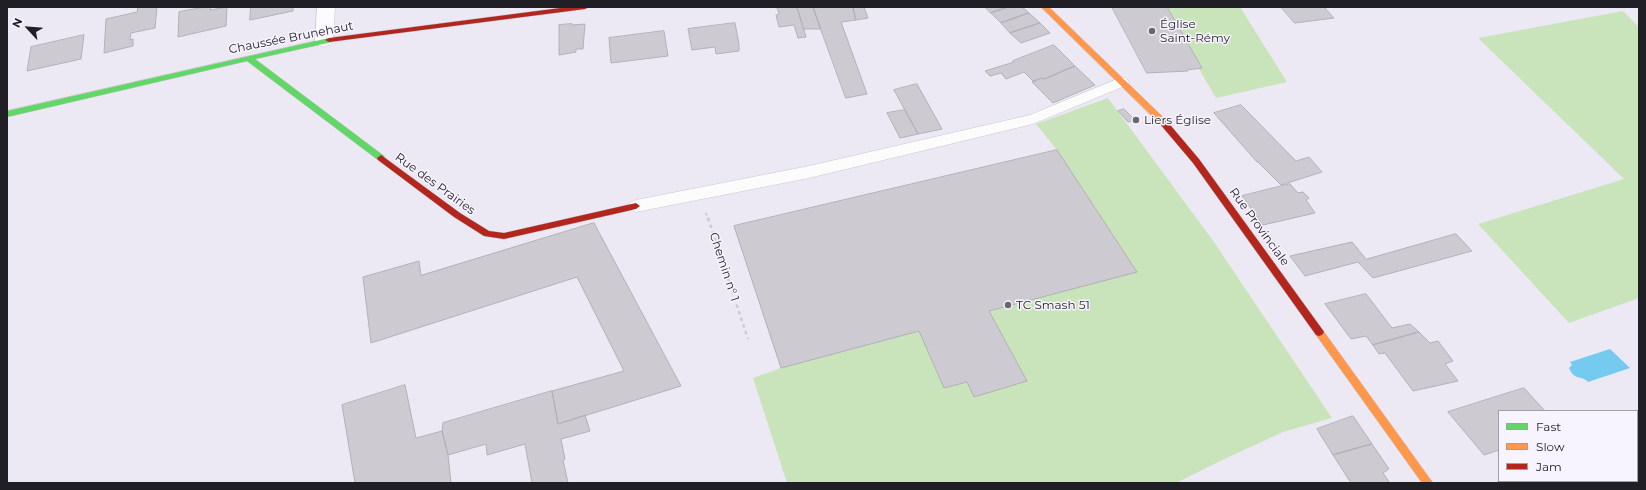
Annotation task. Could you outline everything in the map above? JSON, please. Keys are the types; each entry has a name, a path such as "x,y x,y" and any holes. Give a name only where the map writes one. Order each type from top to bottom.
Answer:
{"street":[{"path":"324,41 326,7"},
{"name":"Chaussée Brunehaut","path":"7,114 324,41 585,7"},
{"name":"Rue Provinciale","path":"1046,7 1159,118 1196,161 1428,483"},
{"name":"Rue des Prairies","path":"248,58 451,211 487,234 504,236 636,206"}],"lane":[{"path":"636,206 809,172 1033,119 1122,82"}],"path":[{"name":"Chemin n° 1","path":"700,194 748,339"}],"green space":[{"path":"1167,7 1240,7 1287,82 1216,98 1199,69 1201,68"},
{"path":"1623,11 1639,27 1639,298 1569,323 1478,224 1624,179 1478,38"},
{"name":"TC Smash 51","path":"1108,98 1214,242 1332,418 1283,432 1176,483 787,483 753,378 781,368 734,226 1057,150 1036,124"}],"water":[{"path":"1610,349 1630,368 1588,382 1573,375 1571,372 1569,368 1572,365 1570,362"}],"building":[{"path":"138,7 157,7 155,28 131,33 130,40 133,39 133,46 104,53 106,19 137,12"},
{"path":"211,7 210,10 227,7 226,26 178,37 179,12"},
{"path":"251,7 293,7 293,11 250,20"},
{"path":"777,7 797,7 806,37 798,38 794,25 779,27 776,15 779,14"},
{"path":"797,7 813,7 821,29 804,29"},
{"path":"813,7 853,7 856,20 841,22 867,94 846,98"},
{"path":"853,7 864,7 868,18 856,20"},
{"path":"985,7 1008,7 991,13"},
{"path":"1008,7 1022,7 1029,13 1001,23 991,13"},
{"name":"Église Saint-Rémy","path":"1112,7 1167,7 1202,68 1187,70 1188,71 1147,73"},
{"path":"1281,7 1324,7 1334,18 1295,23"},
{"path":"1029,13 1040,23 1010,33 1001,23"},
{"path":"735,23 739,51 716,54 715,47 692,50 688,29"},
{"path":"1040,23 1050,33 1021,43 1010,33"},
{"path":"585,24 583,49 576,49 576,52 559,55 559,25"},
{"path":"664,31 668,56 611,63 609,38"},
{"path":"84,35 81,59 27,71 31,47"},
{"path":"1054,45 1075,66 1044,79 1042,78 1033,81 1024,72 1006,79 1001,73 990,76 985,71 1014,62 1013,61"},
{"path":"1075,66 1095,85 1053,103 1032,82 1042,78 1044,79"},
{"path":"917,84 942,129 918,134 894,90"},
{"path":"1241,105 1296,161 1309,157 1322,172 1281,185 1257,162 1214,113"},
{"path":"1124,109 1135,120 1128,122 1118,111"},
{"path":"905,110 918,134 900,138 887,113"},
{"path":"1057,150 1137,272 989,311 1027,381 974,397 967,382 944,388 919,331 781,368 734,226"},
{"path":"1290,184 1298,193 1303,192 1309,198 1306,200 1315,213 1263,225 1242,196"},
{"path":"594,223 681,386 558,424 552,391 624,371 577,277 371,343 363,277 419,261 421,275"},
{"path":"1456,234 1472,251 1373,278 1358,262 1305,276 1290,256 1352,242 1366,259"},
{"path":"1366,294 1392,328 1410,324 1419,332 1373,345 1366,336 1351,339 1325,304"},
{"path":"1419,332 1430,343 1438,341 1453,361 1445,364 1458,381 1413,391 1385,353 1379,354 1373,345"},
{"path":"405,385 416,438 442,431 448,455 451,483 355,483 342,405"},
{"path":"1524,388 1544,410 1498,410 1498,450 1484,455 1448,412"},
{"path":"552,391 558,424 585,415 590,431 561,439 565,459 563,460 568,483 532,483 525,444 487,455 486,444 448,455 442,431 443,423"},
{"path":"1353,416 1372,444 1333,455 1317,429"},
{"path":"1372,444 1389,469 1383,473 1390,483 1351,483 1333,455"},
{"path":"1584,482 1585,483 1496,483"}],"traffic: fast":[{"path":"7,114 329,40"},
{"path":"248,58 381,158"}],"traffic: slow":[{"path":"1045,7 1163,122"},
{"path":"1319,332 1428,483"}],"traffic: jam":[{"path":"329,40 585,7"},
{"path":"1163,122 1196,161 1319,332"},
{"path":"381,158 457,215 487,234 504,236 636,206"}],"place":[{"name":"Église Saint-Rémy","path":"1152,31"},
{"name":"Liers Église","path":"1136,120"},
{"name":"TC Smash 51","path":"1008,305"}]}
